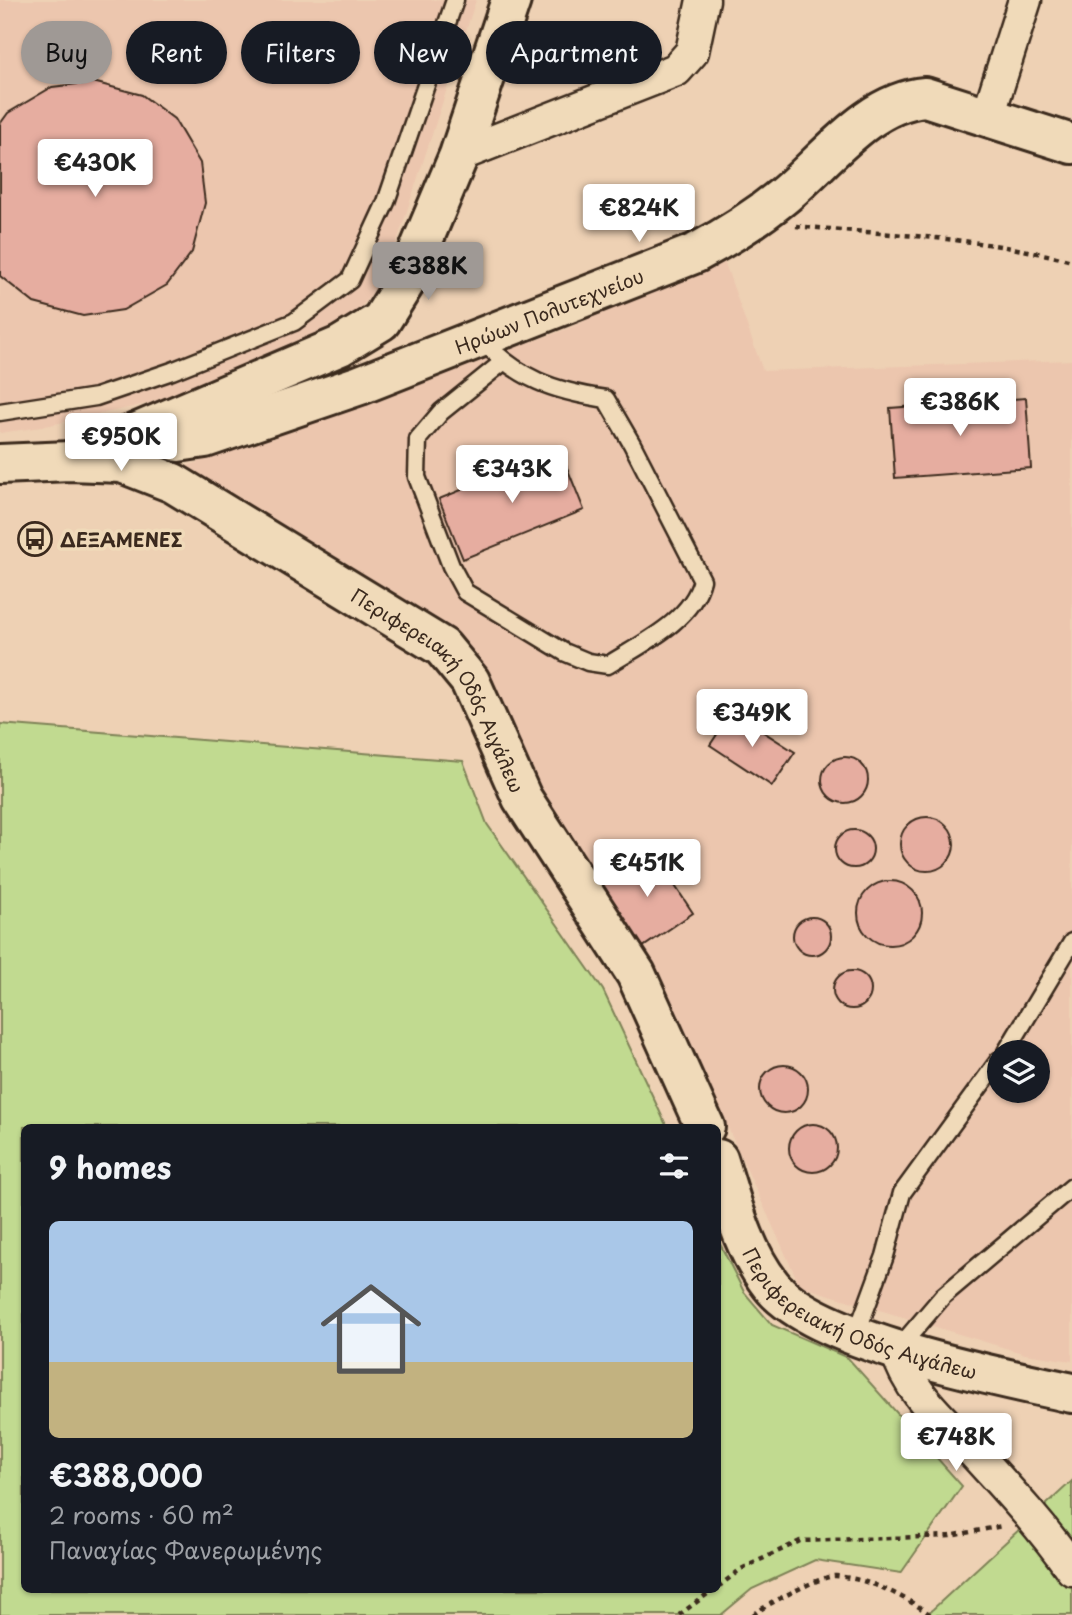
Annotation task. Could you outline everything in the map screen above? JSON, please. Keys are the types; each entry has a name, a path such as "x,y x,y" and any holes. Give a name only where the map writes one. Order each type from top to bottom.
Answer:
{"main road":[{"path":"70,461 340,346 381,321 406,281 459,155 511,0"},
{"name":"Ηρώων Πολυτεχνείου","path":"150,429 178,442 205,438 360,385 491,349 695,253 781,197 867,122 905,99 925,97 1072,144"},
{"name":"Περιφερειακή Οδός Αιγάλεω","path":"0,464 70,461 122,463 173,484 293,554 442,648 470,681 522,799 636,974 704,1124"},
{"name":"Περιφερειακή Οδός Αιγάλεω","path":"721,1167 749,1253 772,1287 806,1314 897,1350 1072,1393"}],"street":[{"path":"459,155 676,71 692,52 703,0"},
{"path":"988,116 1021,1"},
{"path":"897,1350 901,1366 914,1388 1034,1520 1072,1569"}],"lane":[{"path":"0,412 96,397 172,371 294,322 349,280 386,202 455,0"},
{"path":"491,349 537,382 568,393 606,399 632,443 702,580 698,597 667,627 608,665 588,662 564,652 465,592 451,566 417,477 418,439 491,349"},
{"path":"1013,1040 1072,942"},
{"path":"856,1335 885,1256 902,1193 987,1076"},
{"path":"897,1350 943,1296 1072,1187"}],"path":[{"path":"751,219 782,225 961,239 1017,247 1072,261"},
{"path":"721,1584 741,1569 800,1541 950,1536 1034,1520"},
{"path":"753,1615 767,1603 834,1576 903,1595 932,1615"},
{"path":"679,1615 709,1593"}],"shaded area":[{"path":"0,0 476,0 469,21 374,21 374,84 449,84 386,275 360,309 318,339 146,404 41,427 0,433"},
{"path":"721,252 763,371 1072,360 1072,1361 1025,1354 800,1286 702,1071 571,845 479,678 182,468 572,327"}],"green space":[{"path":"0,724 463,761 487,824 603,990 666,1124 21,1124 21,1593 721,1593 721,1246 744,1292 772,1325 848,1358 962,1486 901,1573 815,1560 752,1589 721,1615 0,1615"},
{"path":"1072,1481 1072,1615 925,1615 933,1609"}],"building":[{"path":"101,84 142,95 174,119 200,163 205,203 192,252 167,285 123,310 83,316 34,303 0,276 0,124 8,113 52,87"},
{"path":"1026,398 1031,468 895,478 890,408"},
{"path":"560,450 584,510 463,559 439,499"},
{"path":"732,712 795,752 772,786 710,745"},
{"path":"845,757 861,764 868,780 861,796 845,803 829,796 822,780 829,764"},
{"path":"927,817 946,825 954,844 946,863 927,871 908,863 900,844 908,825"},
{"path":"854,830 868,835 873,849 868,863 854,868 840,863 835,849 840,835"},
{"path":"652,851 693,913 643,947 601,885"},
{"path":"884,881 896,881 913,890 920,901 920,925 913,936 896,945 884,945 872,940 863,931 858,919 858,907 863,895 872,886"},
{"path":"812,917 825,923 831,936 825,949 812,955 799,949 793,936 799,923"},
{"path":"852,971 865,977 871,990 865,1003 852,1009 839,1003 833,990 839,977"},
{"path":"784,1065 793,1066 801,1072 807,1080 807,1098 801,1106 793,1112 784,1113 775,1112 767,1106 761,1098 760,1089 761,1080 767,1072 775,1066"},
{"path":"813,1124 822,1125 830,1131 836,1139 836,1157 830,1165 822,1171 813,1172 804,1171 796,1165 790,1157 789,1148 790,1139 796,1131 804,1125"}],"place":[{"name":"ΔΕΞΑΜΕΝΕΣ","path":"35,539"}]}
